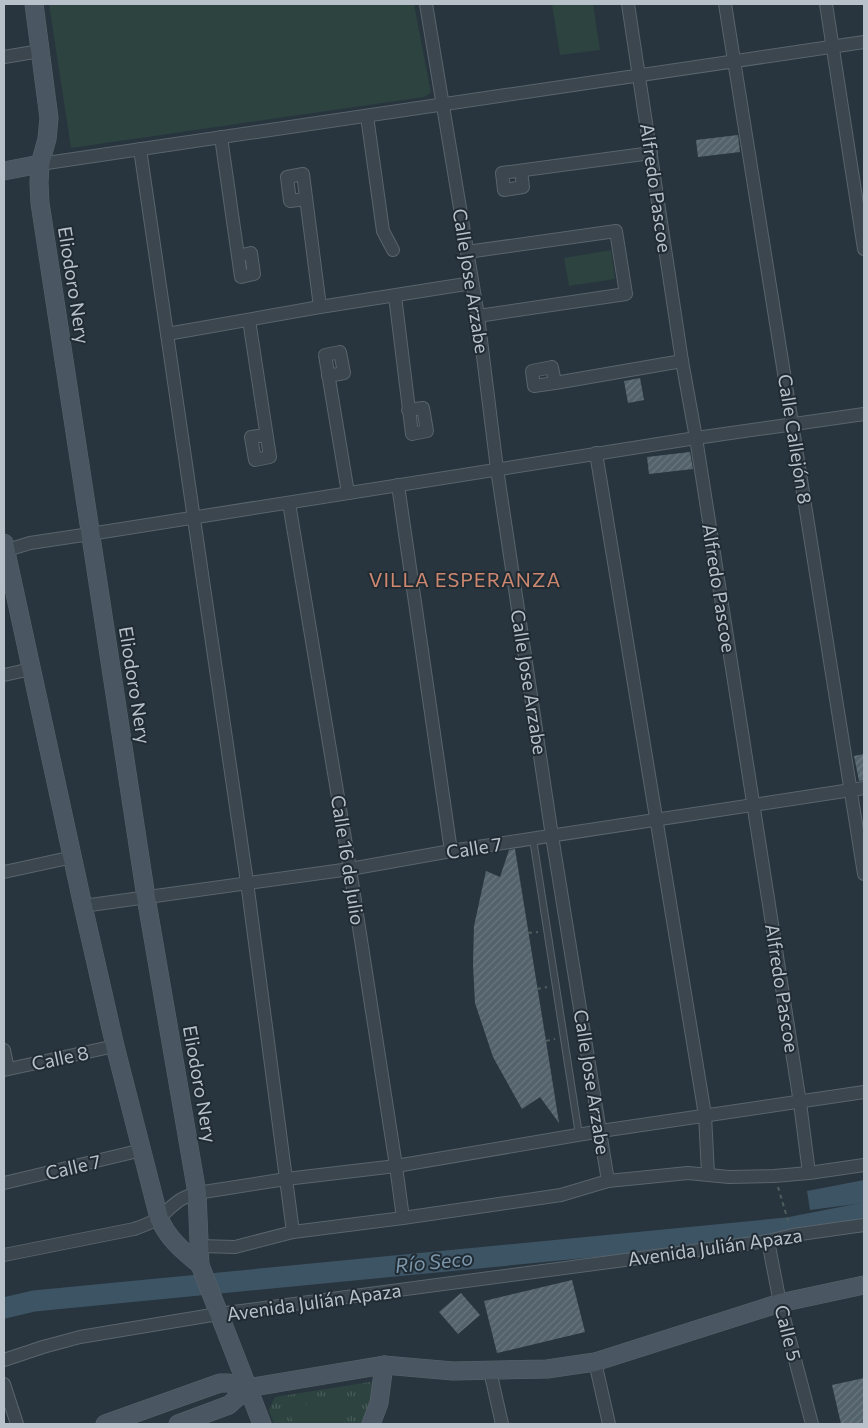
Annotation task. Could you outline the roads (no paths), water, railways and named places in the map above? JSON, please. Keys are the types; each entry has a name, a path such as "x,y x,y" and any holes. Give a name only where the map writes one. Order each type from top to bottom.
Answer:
{"street":[{"name":"Eliodoro Nery","path":"34,4 49,118 47,139 40,164 40,203 146,897 197,1193 201,1267"},
{"name":"Calle Jose Arzabe","path":"426,4 478,316 497,469 552,836 608,1182"},
{"name":"Alfredo Pascoe","path":"628,4 682,360 696,438 800,1102 809,1173"},
{"name":"Calle Callejón 8","path":"725,4 864,874"},
{"path":"826,4 864,249"},
{"path":"4,171 140,149 864,42"},
{"path":"4,57 40,52"},
{"path":"367,116 383,230 393,250"},
{"path":"222,137 238,256"},
{"path":"140,149 192,518 247,882 293,1232"},
{"path":"521,171 651,153"},
{"path":"306,199 320,307"},
{"path":"467,252 616,231 626,294 478,316"},
{"path":"167,334 472,283"},
{"path":"395,296 408,410"},
{"path":"249,320 266,435"},
{"path":"555,383 682,360"},
{"path":"328,376 348,493"},
{"path":"262,1424 201,1267 174,1243 159,1218 115,1046 4,548 398,484 864,414"},
{"path":"596,454 705,1115 708,1174"},
{"path":"398,484 451,851"},
{"name":"Calle 16 de Julio","path":"289,503 350,869 403,1218"},
{"path":"4,675 31,668"},
{"name":"Calle 7","path":"83,906 350,869 451,851 864,788"},
{"path":"4,872 73,857"},
{"name":"Calle 8","path":"6,1070 115,1046"},
{"path":"4,1050 6,1070"},
{"path":"4,1255 134,1229 149,1224 159,1218 173,1204 184,1197 197,1193 286,1179 396,1166 601,1131 864,1092"},
{"name":"Calle 7","path":"4,1183 142,1150"},
{"path":"200,1246 235,1248 293,1232 561,1195 608,1182 688,1173 729,1177 774,1176 864,1165"},
{"name":"Avenida Julián Apaza","path":"4,1360 80,1337 216,1308 768,1241 793,1235 864,1225"},
{"name":"Calle 5","path":"768,1241 780,1303 812,1424"},
{"path":"105,1424 220,1383 248,1388 384,1365 453,1372 546,1370 595,1362 780,1303 864,1284"},
{"path":"595,1362 609,1424"},
{"path":"371,1424 379,1404 384,1365"},
{"path":"490,1371 502,1424"},
{"path":"4,1384 17,1424"},
{"path":"178,1424 229,1405 248,1388"}],"lane":[{"path":"533,839 579,1135"}],"water":[{"path":"864,1180 864,1203 810,1210 807,1191"}],"waterway":[{"name":"Río Seco","path":"4,1308 34,1301 787,1228 864,1213"}],"district":[{"name":"VILLA ESPERANZA","path":"465,580"}]}
